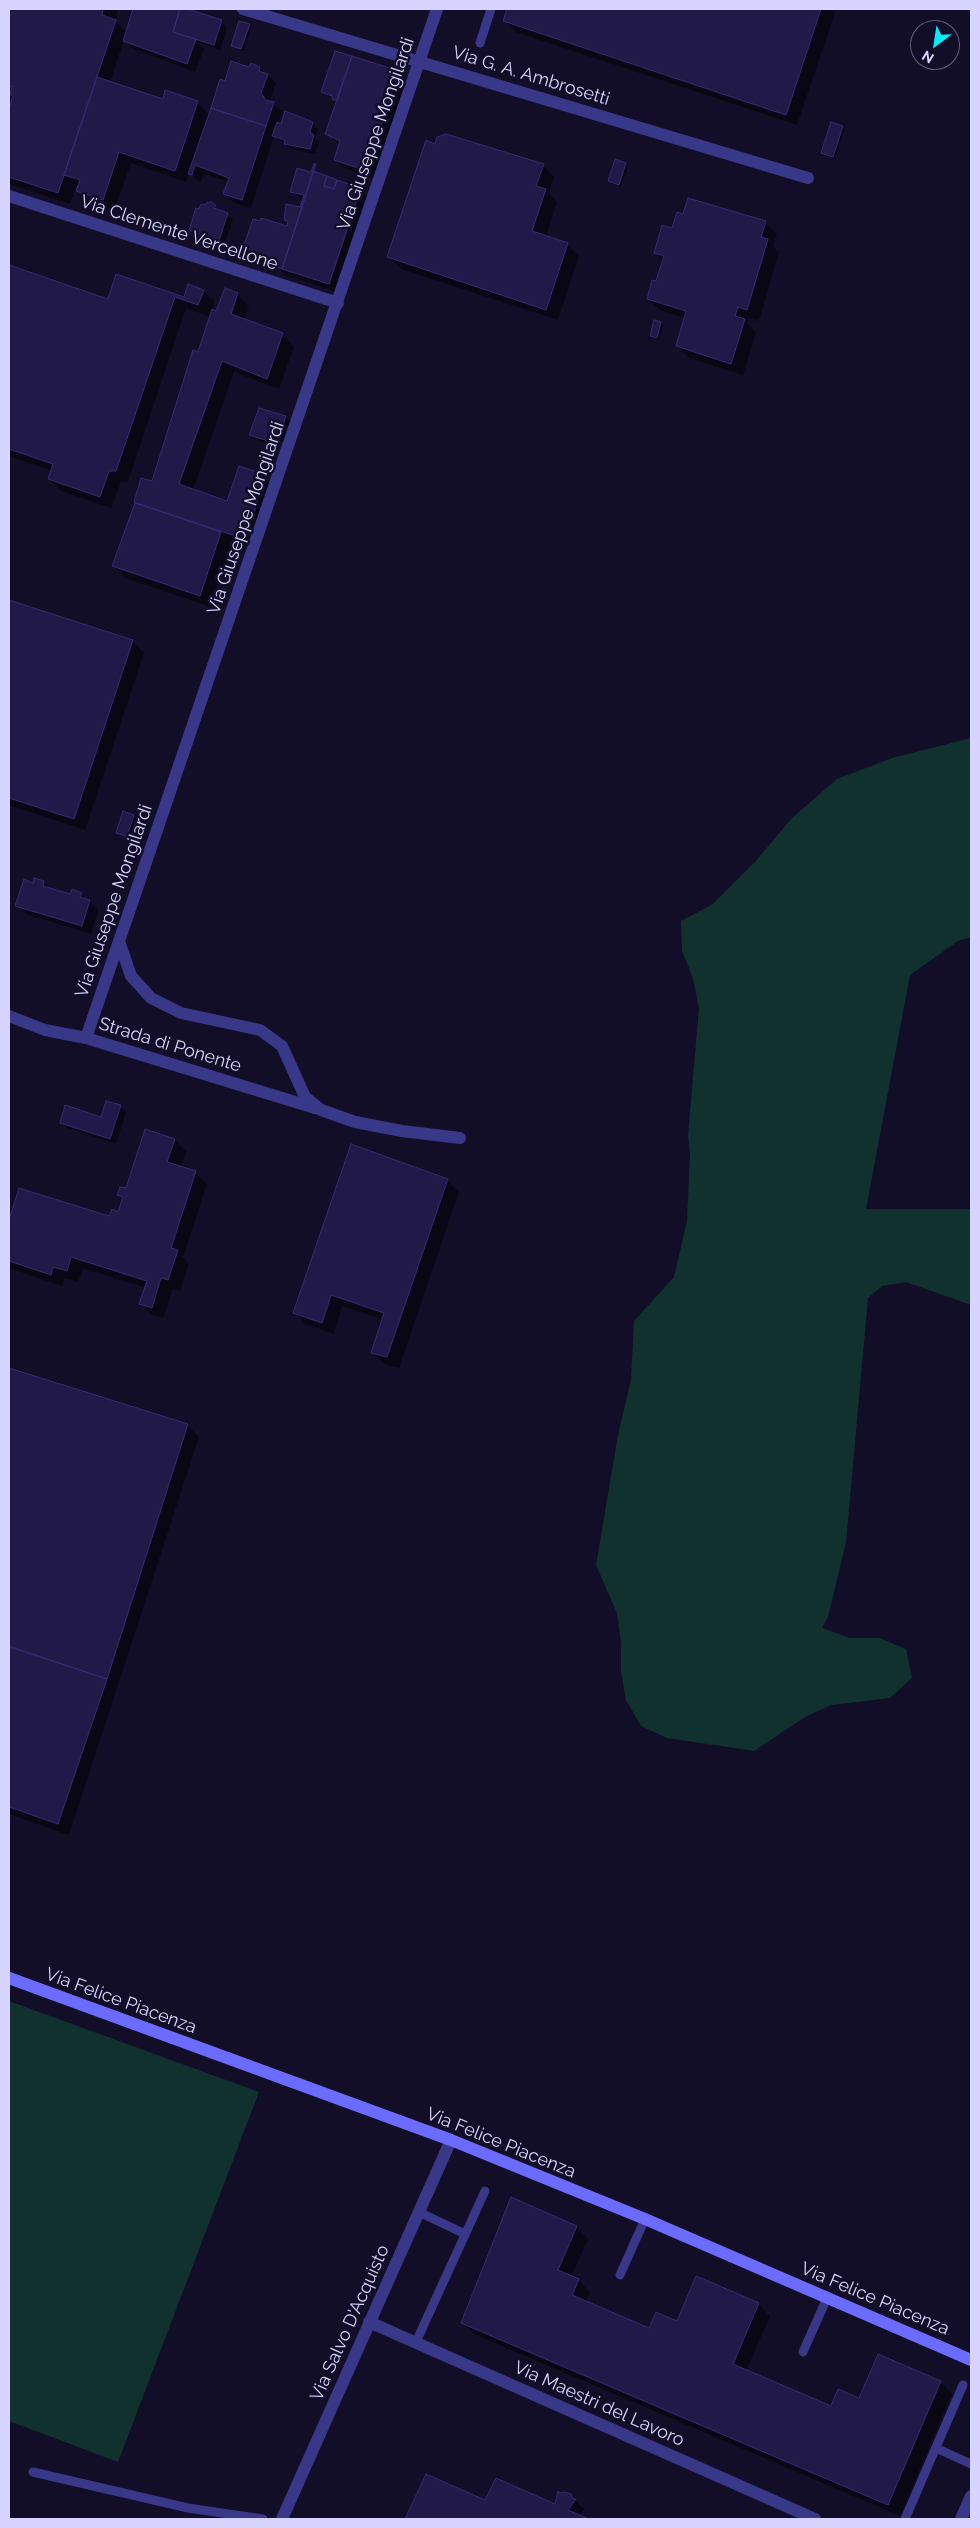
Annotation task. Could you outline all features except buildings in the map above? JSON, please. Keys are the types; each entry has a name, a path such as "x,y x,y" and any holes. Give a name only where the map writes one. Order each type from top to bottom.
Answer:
{"street":[{"name":"Via G. A. Ambrosetti","path":"243,9 808,178"},
{"name":"Via Giuseppe Mongilardi","path":"86,1038 437,9"},
{"name":"Via Clemente Vercellone","path":"9,196 338,303"},
{"name":"Strada di Ponente","path":"119,941 131,976 151,998 181,1013 260,1030 282,1046 305,1097 322,1110"},
{"name":"Strada di Ponente","path":"9,1016 45,1030 86,1038 322,1110 355,1122 393,1130 460,1138"},
{"name":"Via Felice Piacenza","path":"9,1978 451,2140 645,2219 971,2360"},
{"name":"Via Salvo D'Acquisto","path":"282,2519 451,2140"},
{"name":"Via Maestri del Lavoro","path":"369,2322 815,2519"},
{"path":"961,2519 971,2496"}],"lane":[{"path":"480,43 491,9"},
{"path":"416,2342 485,2191"},
{"path":"419,2212 465,2234"},
{"path":"620,2275 645,2219"},
{"path":"802,2352 827,2298"},
{"path":"905,2519 963,2385"},
{"path":"936,2448 971,2464"},
{"path":"33,2472 188,2508 263,2519"}],"green space":[{"path":"971,738 971,937 958,941 910,975 866,1209 971,1209 971,1305 906,1282 882,1286 868,1298 846,1542 828,1617 822,1628 850,1638 879,1638 906,1649 912,1678 890,1698 831,1705 805,1717 754,1751 667,1738 641,1726 626,1700 621,1672 621,1642 617,1613 596,1565 618,1435 631,1380 634,1321 674,1277 687,1221 690,1154 688,1135 699,1008 693,978 682,951 681,921 713,904 754,863 792,818 837,779 892,758"},
{"path":"9,2001 259,2092 118,2462 9,2421"}]}
